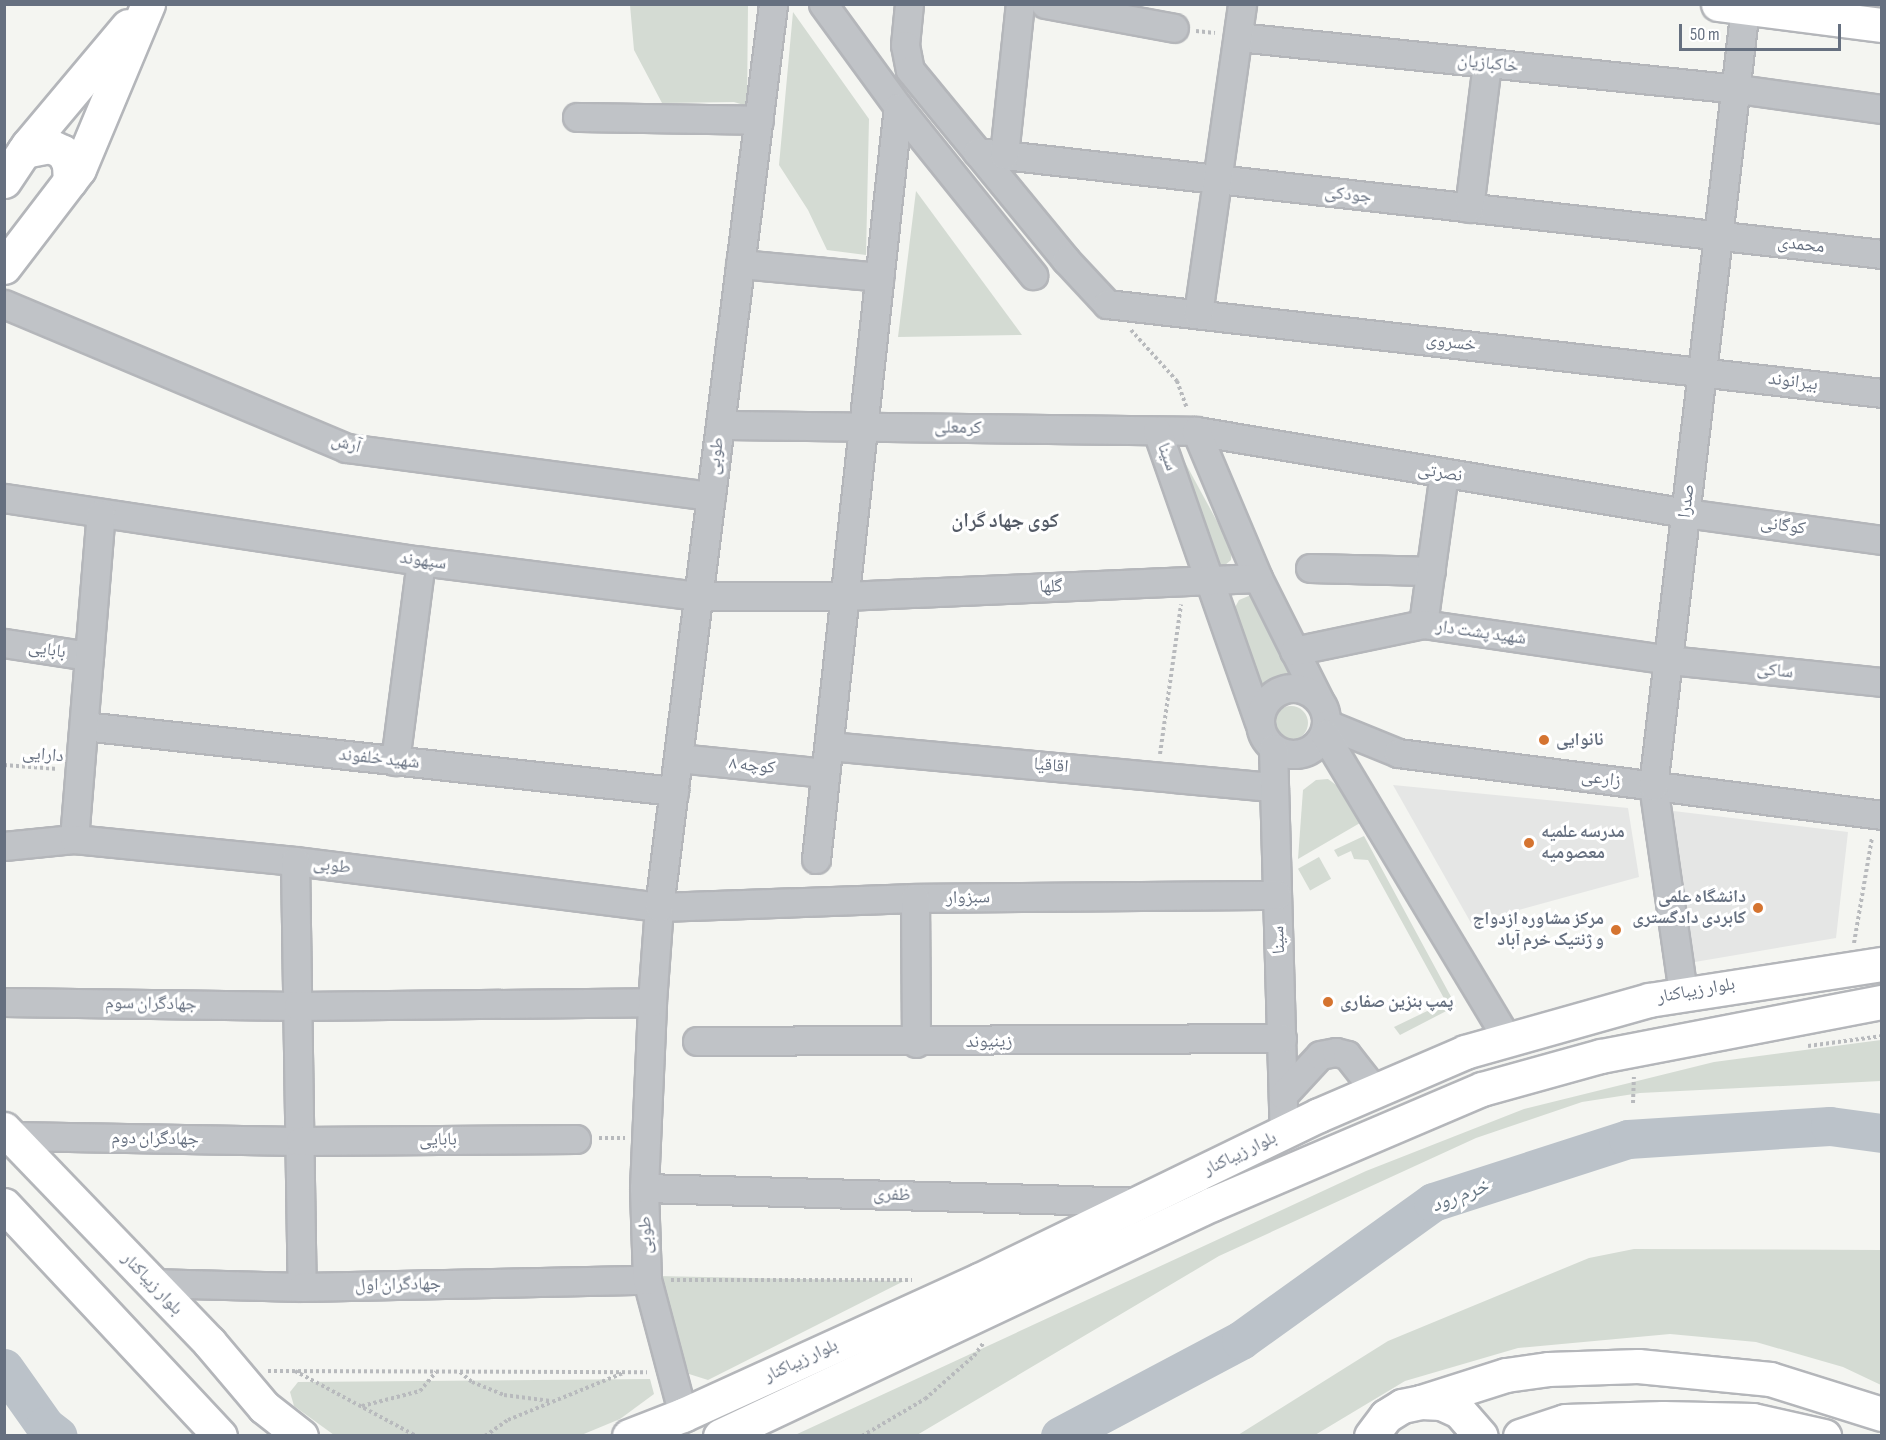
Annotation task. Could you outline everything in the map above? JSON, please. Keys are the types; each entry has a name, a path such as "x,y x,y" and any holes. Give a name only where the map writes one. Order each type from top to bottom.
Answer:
{"main road":[{"path":"4,181 24,151 148,4"},
{"path":"4,267 79,170 148,4"},
{"path":"1736,6 1881,25"},
{"path":"24,151 50,146 63,152 69,164 70,181"},
{"name":"بلوار زیباکنار","path":"629,1436 686,1425 1284,1132 1465,1052 1683,993 1866,966"},
{"name":"بلوار زیباکنار","path":"720,1436 1212,1204 1482,1089 1601,1056 1881,1002"},
{"path":"1465,1052 1482,1089"},
{"name":"بلوار زیباکنار","path":"8,1133 234,1371 264,1407 301,1436"},
{"path":"4,1205 220,1436"},
{"path":"1369,1434 1402,1406 1506,1375 1548,1369 1638,1366 1770,1379 1881,1414"},
{"path":"1421,1402 1441,1403 1459,1411 1481,1436"},
{"path":"1520,1436 1565,1421 1663,1418 1753,1420 1824,1436"}],"street":[{"name":"طوبی","path":"686,1425 647,1280 644,1188 652,1002 659,907 773,4"},
{"path":"909,4 905,45 910,70 1107,304"},
{"path":"1004,155 1020,4"},
{"path":"1045,4 1174,27"},
{"path":"1198,314 1242,4"},
{"path":"826,6 898,107 1033,275"},
{"name":"صدرا","path":"1683,993 1653,786 1738,88 1736,6"},
{"name":"خاکبازیان","path":"1238,37 1738,88"},
{"path":"1469,208 1486,64"},
{"path":"1738,88 1881,109"},
{"path":"816,859 898,107"},
{"path":"576,117 759,120"},
{"name":"جودکی","path":"977,152 1720,236"},
{"name":"محمدی","path":"1720,236 1881,254"},
{"path":"740,264 879,277"},
{"name":"آرش","path":"4,304 346,448 711,496"},
{"name":"خسروی","path":"1107,304 1704,372"},
{"name":"بیرانوند","path":"1704,372 1881,393"},
{"name":"کرمعلی","path":"720,425 1196,431"},
{"name":"سینا","path":"1157,431 1259,722"},
{"path":"1196,431 1258,578 1294,651 1323,719 1308,751 1296,754 1273,748 1263,737 1259,722 1262,708 1281,690 1308,691 1323,719 1507,1039"},
{"name":"نصرتی","path":"1196,431 1685,513"},
{"path":"1423,624 1444,473"},
{"name":"سپهوند","path":"4,498 421,561 699,596 845,596"},
{"name":"کوگانی","path":"1685,513 1881,540"},
{"path":"74,839 101,514"},
{"path":"395,761 421,561"},
{"path":"1310,568 1431,571"},
{"name":"گلها","path":"845,596 1258,578"},
{"name":"شهید پشت دار","path":"1294,651 1423,624 1669,660"},
{"name":"بابایی","path":"4,643 89,656"},
{"name":"ساکی","path":"1669,660 1881,682"},
{"name":"زارعی","path":"1323,719 1398,753 1879,815"},
{"name":"شهید خلفوند","path":"84,726 674,791"},
{"name":"اقاقیا","path":"829,746 1274,787"},
{"name":"سینا","path":"1273,748 1284,1132"},
{"name":"کوچه ۸","path":"678,758 825,773"},
{"name":"طوبی","path":"4,846 74,839 295,861 659,907"},
{"path":"295,861 302,1287"},
{"name":"سبزوار","path":"659,907 915,898 1277,895"},
{"path":"915,898 916,1043"},
{"name":"جهادگران سوم","path":"4,1002 298,1006 652,1002"},
{"name":"زینیوند","path":"697,1041 916,1043 1282,1038"},
{"path":"1283,1095 1320,1055 1336,1052 1347,1055 1376,1092"},
{"name":"جهادگران دوم","path":"8,1133 300,1142"},
{"name":"بابایی","path":"300,1142 576,1138"},
{"name":"ظفری","path":"644,1188 1139,1202"},
{"name":"جهادگران اول","path":"149,1283 302,1287 647,1280"}],"path":[{"path":"1174,27 1238,37"},
{"path":"1107,304 1177,381 1196,431"},
{"path":"1157,776 1185,582"},
{"name":"دارایی","path":"4,765 80,771"},
{"path":"1866,966 1879,815"},
{"path":"1803,1047 1881,1036"},
{"path":"1624,1076 1634,1073 1633,1103"},
{"path":"576,1138 646,1138"},
{"path":"647,1280 920,1280"},
{"path":"862,1436 925,1399 974,1356 986,1339 976,1343"},
{"path":"234,1371 671,1372"},
{"path":"294,1371 416,1436"},
{"path":"361,1406 420,1391 437,1371"},
{"path":"460,1371 472,1382 504,1395 552,1401"},
{"path":"485,1436 508,1420 624,1372"}],"shaded area":[{"path":"630,5 748,5 747,106 734,102 662,103 634,50"},
{"path":"793,12 869,119 866,255 827,250 808,210 779,165"},
{"path":"916,191 1022,335 898,337"},
{"path":"1181,455 1232,549 1231,560 1225,565 1216,566"},
{"path":"1251,595 1257,596 1294,676 1272,678 1258,691 1233,611 1239,600"},
{"path":"1291,706 1303,711 1308,723 1303,735 1291,740 1279,735 1274,723 1279,711"},
{"path":"1328,779 1343,790 1360,823 1298,859 1303,790 1316,780"},
{"name":"مدرسه علمیه معصومیه","path":"1393,785 1628,808 1639,877 1471,923"},
{"name":"دانشگاه علمی کابردی دادگستری","path":"1665,810 1848,832 1836,938 1689,963"},
{"path":"1364,836 1456,1006 1400,1035 1394,1027 1446,1002 1368,860 1354,859 1351,851 1338,857 1334,850"},
{"path":"1319,857 1331,879 1310,891 1298,869"},
{"path":"1881,1040 1881,1081 1640,1093 1582,1102 1476,1138 1219,1256 917,1435 795,1435 1366,1171 1524,1109 1714,1062"},
{"path":"1634,1249 1881,1250 1881,1385 1843,1367 1756,1342 1670,1334 1518,1348 1405,1381 1315,1435 1238,1435 1388,1341 1589,1258"},
{"path":"657,1276 904,1281 708,1380 689,1374"},
{"path":"650,1379 654,1394 620,1419 579,1436 334,1435 294,1406 290,1392 298,1382"}],"waterway":[{"name":"خرم رود","path":"1060,1436 1241,1340 1433,1202 1628,1139 1830,1126 1882,1133"},
{"name":"خرم رود","path":"4,1368 45,1426 58,1436"}],"place":[{"name":"نانوایی","path":"1544,740"},
{"name":"مدرسه علمیه معصومیه","path":"1529,843"},
{"name":"دانشگاه علمی کابردی دادگستری","path":"1758,908"},
{"name":"مرکز مشاوره ازدواج و ژنتیک خرم آباد","path":"1616,930"},
{"name":"پمپ بنزین صفاری","path":"1328,1002"}],"district":[{"name":"کوی جهاد گران","path":"1005,521"}]}
